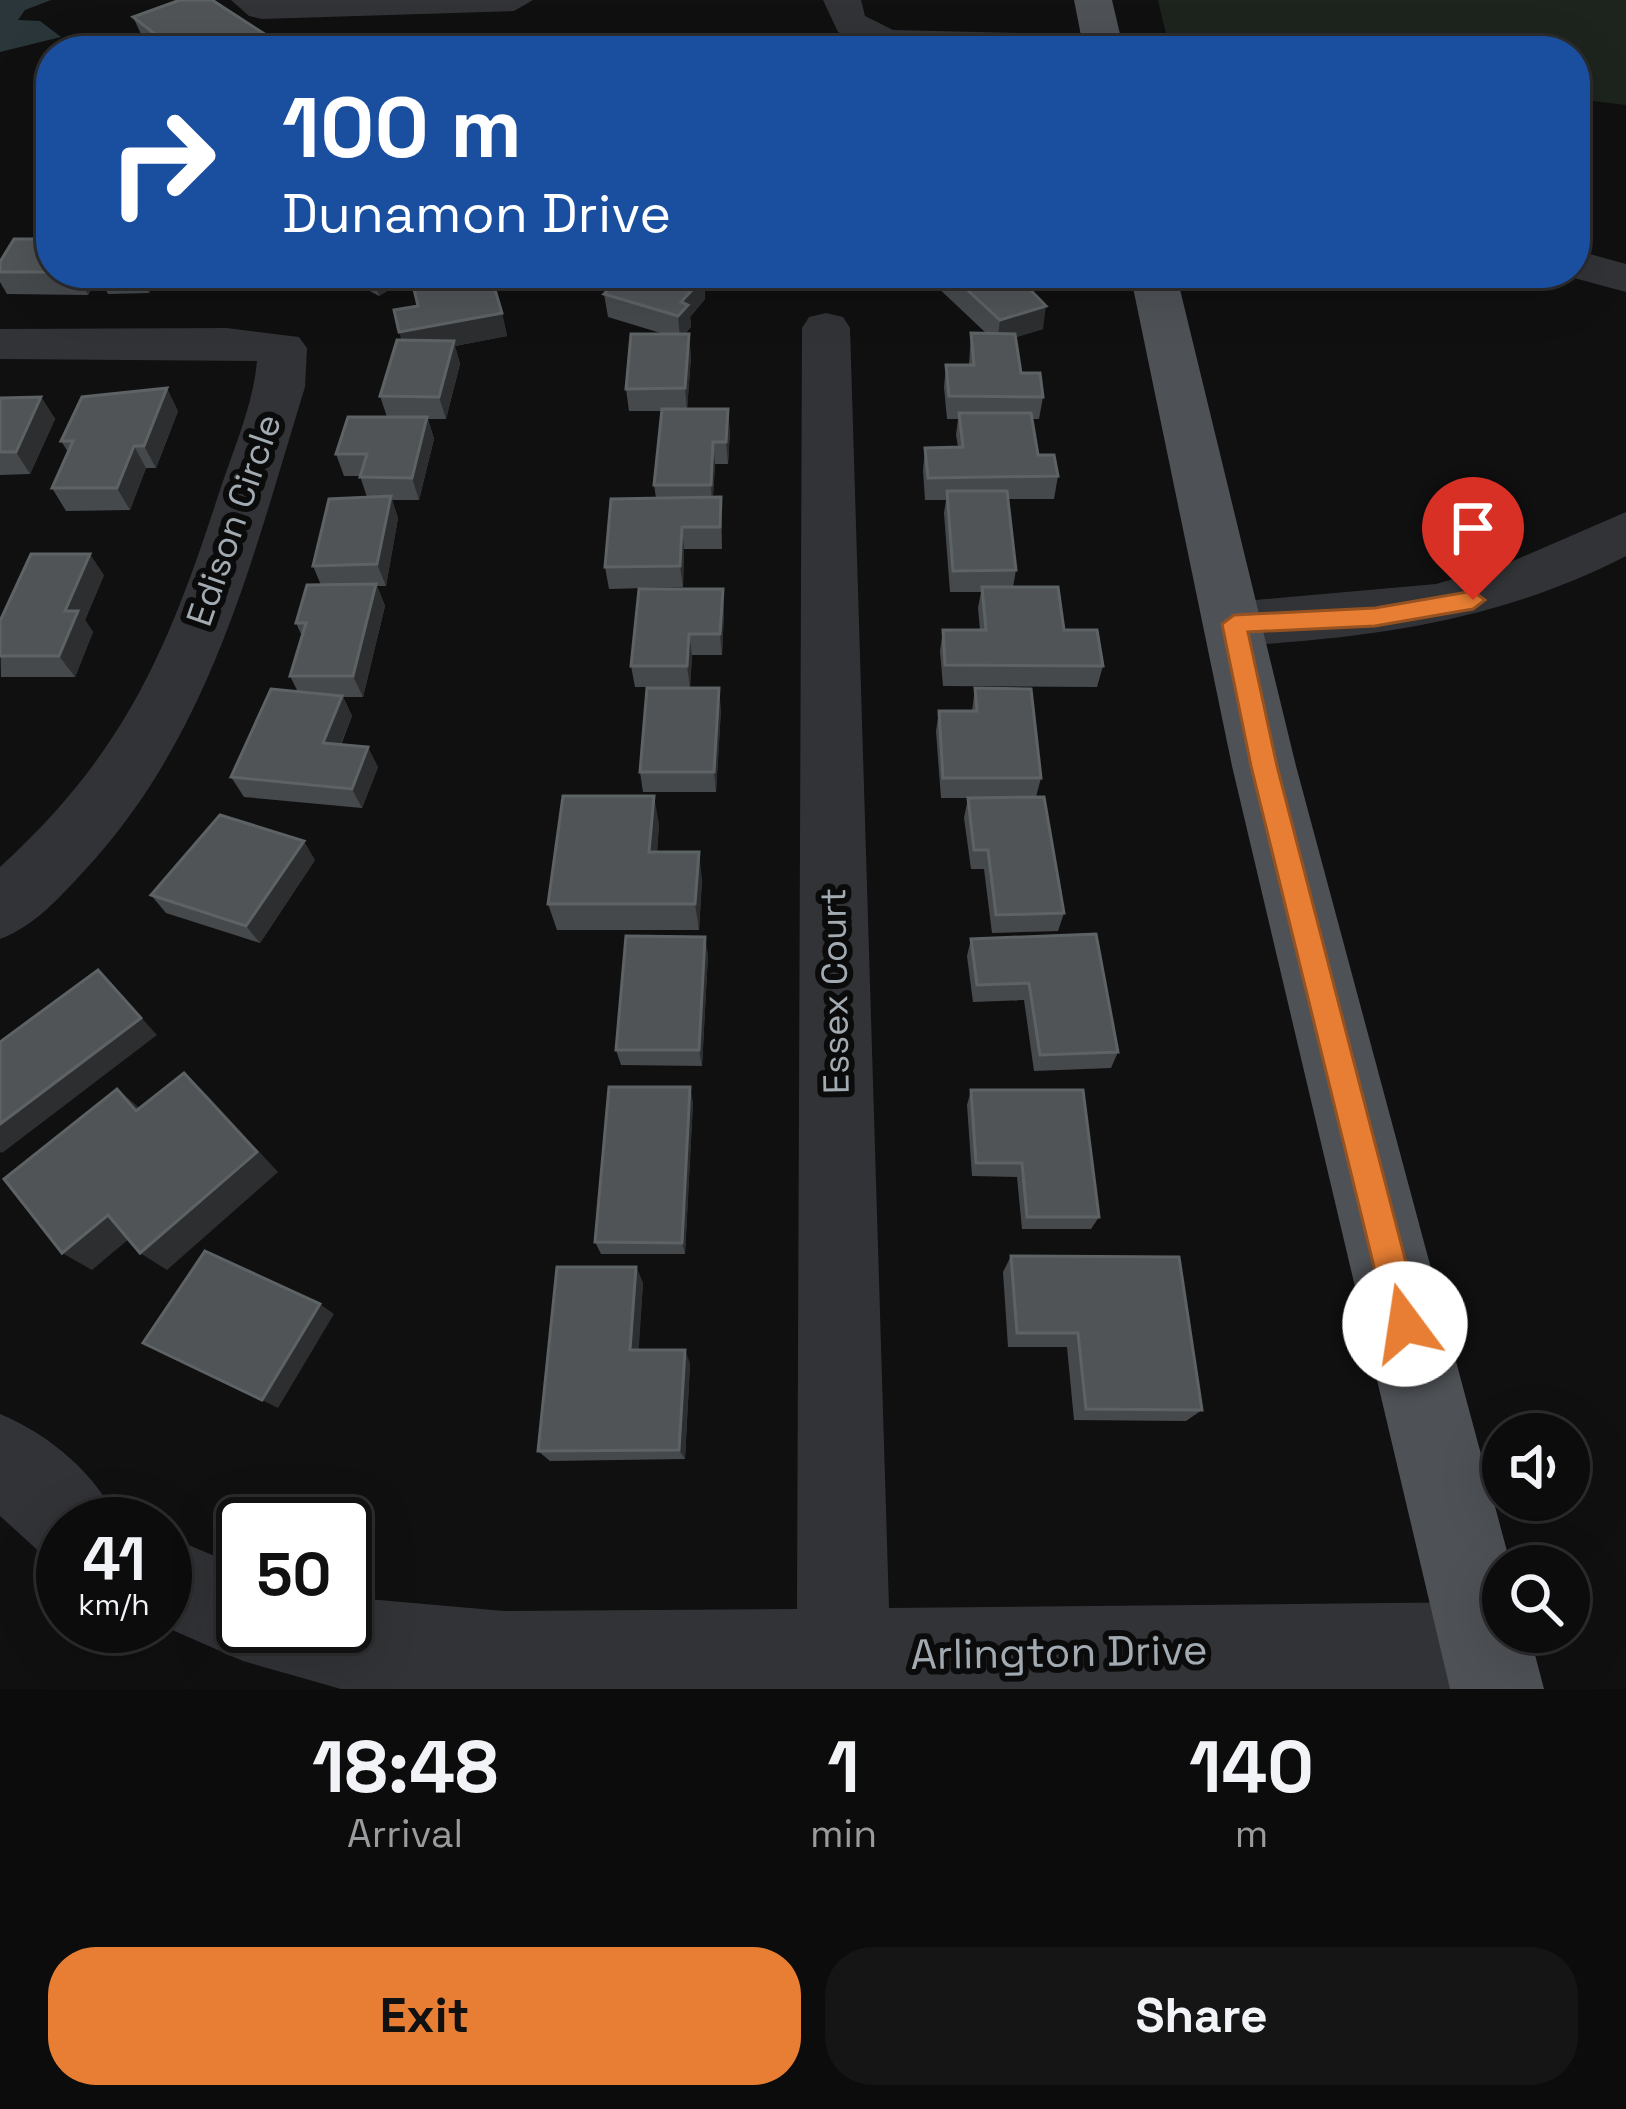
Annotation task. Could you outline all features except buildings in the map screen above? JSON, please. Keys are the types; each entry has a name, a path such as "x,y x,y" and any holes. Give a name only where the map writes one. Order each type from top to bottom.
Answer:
{"main road":[{"path":"1093,0 1100,36"},
{"path":"1156,288 1264,766 1491,1669"}],"street":[{"path":"365,36 377,26 386,4 514,0"},
{"path":"842,0 843,17 856,30 872,36"},
{"path":"1009,0 1012,36"},
{"path":"256,4 295,32 313,36"},
{"path":"1590,268 1626,278"},
{"name":"Essex Court","path":"826,328 844,1672"},
{"name":"Edison Circle","path":"0,344 227,343 282,348 280,387 170,700 135,762 82,830 0,909"},
{"path":"1234,624 1375,617 1473,600 1525,584 1626,532"},
{"path":"0,1457 44,1497"},
{"name":"Arlington Drive","path":"372,1648 441,1656 844,1672 1491,1669"}],"shaded area":[{"path":"0,0 51,0 25,10 18,20 40,21 60,36 36,36 36,43 0,52"},
{"path":"1158,0 1626,0 1626,105 1590,101 1590,36 1166,36"}],"route":[{"path":"1405,1324 1264,766 1234,624 1375,617 1473,600"}]}
